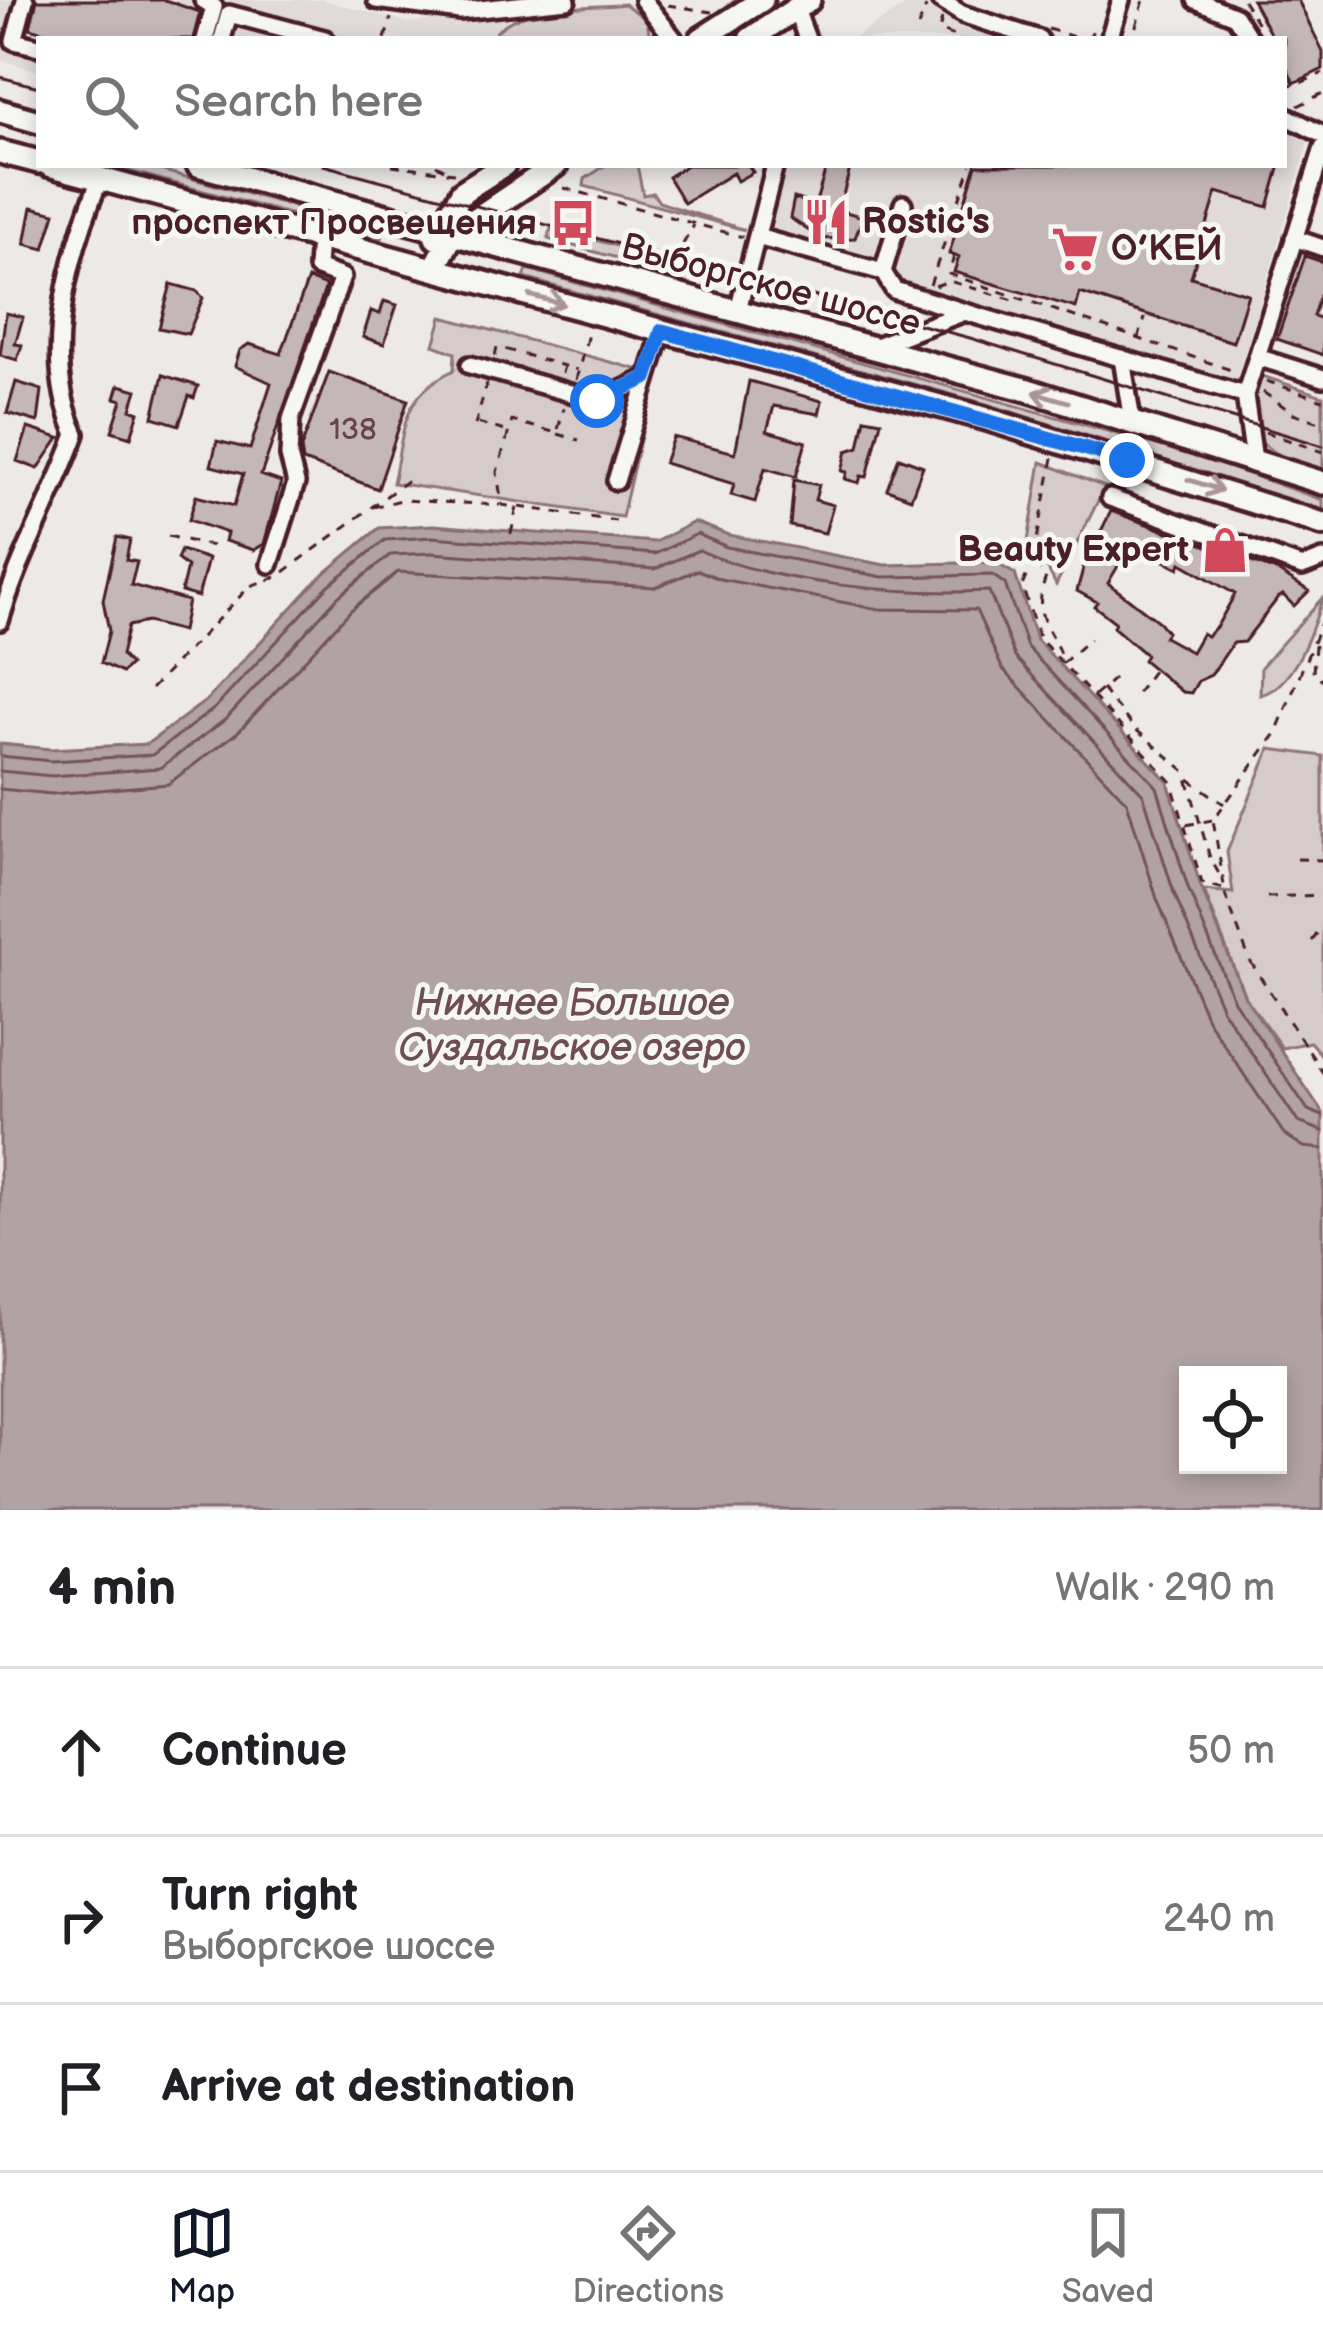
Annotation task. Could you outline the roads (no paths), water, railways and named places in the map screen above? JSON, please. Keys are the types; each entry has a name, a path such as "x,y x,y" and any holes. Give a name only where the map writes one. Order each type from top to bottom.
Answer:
{"main road":[{"path":"706,36 762,0"},
{"path":"754,36 802,4"},
{"path":"0,111 36,121"},
{"path":"0,152 36,161"},
{"name":"Выборгское шоссе","path":"60,168 1029,431 1323,524"},
{"name":"Выборгское шоссе","path":"212,168 873,347 1132,421 1323,483"},
{"path":"434,269 462,192 498,168"},
{"path":"445,232 551,168"}],"street":[{"path":"25,0 14,40 36,46"},
{"path":"203,0 214,7 206,36"},
{"path":"387,2 490,5 567,0"},
{"path":"644,0 672,36"},
{"path":"1110,36 1120,0"},
{"path":"1196,0 1234,16 1248,36"},
{"path":"938,2 1031,36"},
{"path":"802,4 806,36"},
{"path":"223,36 229,14 313,36"},
{"path":"1290,111 1323,135"},
{"path":"1254,460 1245,395 1323,148"},
{"path":"738,310 774,168"},
{"path":"0,621 18,562 51,503 76,434 61,401 57,348 100,179"},
{"path":"883,272 903,204"},
{"path":"270,564 296,483 289,456 291,418 342,277 317,268 319,238"},
{"path":"1294,238 1323,248"},
{"path":"756,239 883,272 894,290 935,295 965,312 1245,395"},
{"path":"935,295 938,321"},
{"path":"873,347 965,312"},
{"path":"616,481 625,465 662,331"},
{"path":"1257,357 1323,378"},
{"path":"1122,358 1132,421"},
{"path":"470,365 490,375 598,401 646,378"},
{"path":"1110,498 1302,566 1323,560"}],"water":[{"name":"Нижнее Большое Суздальское озеро","path":"694,522 729,535 885,565 994,562 1015,574 1036,639 1168,782 1200,884 1245,997 1323,1113 1323,1510 0,1510 0,744 51,749 147,744 207,700 319,578 379,528 433,525 655,542"}],"tram line":[{"path":"0,77 36,86"},
{"path":"334,168 970,338 1323,446"}],"place":[{"name":"Rostic's","path":"826,222"},
{"name":"проспект Просвещения","path":"573,223"},
{"name":"О’КЕЙ","path":"1075,249"},
{"name":"Beauty Expert","path":"1225,550"}]}
